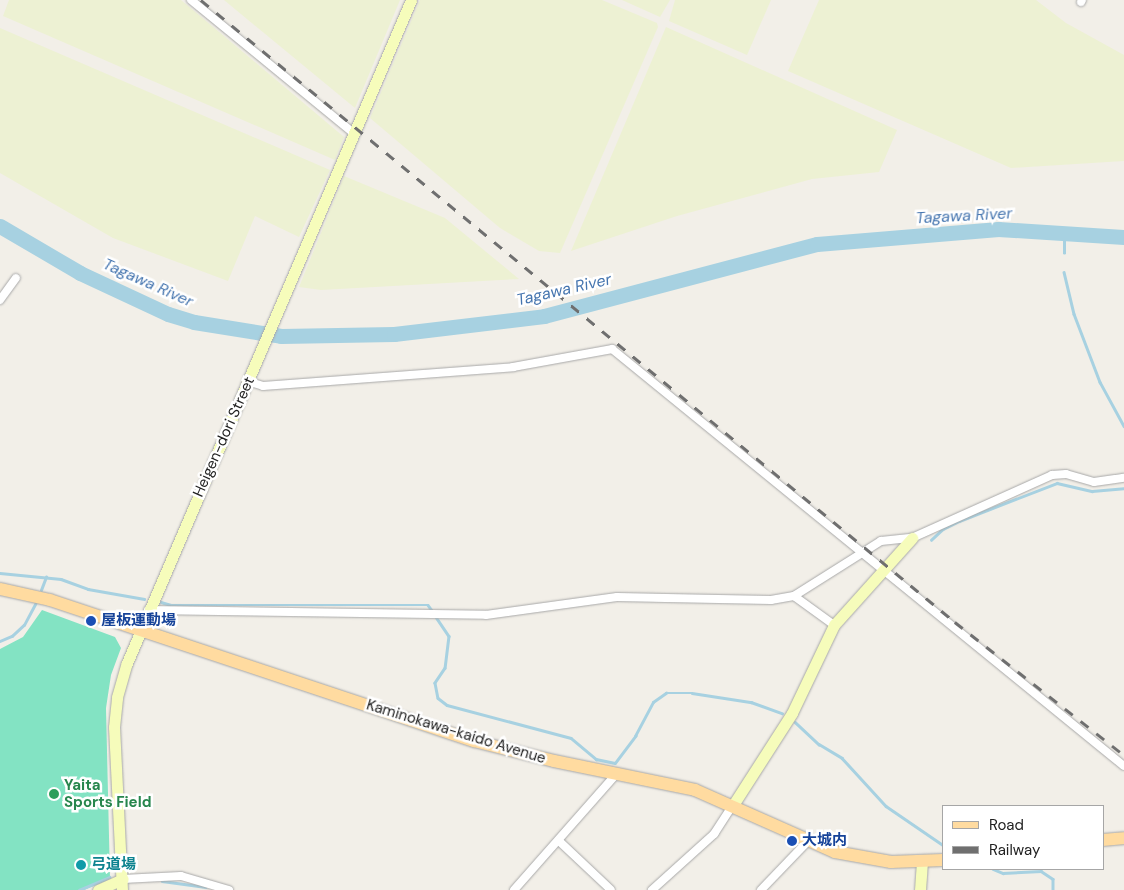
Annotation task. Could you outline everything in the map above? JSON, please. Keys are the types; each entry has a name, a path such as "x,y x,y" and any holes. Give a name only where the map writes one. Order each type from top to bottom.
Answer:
{"main road":[{"name":"Kaminokawa-kaido Avenue","path":"0,589 50,600 474,741 678,785 733,805 807,842 872,860 922,862 942,860"},
{"path":"1104,840 1124,838"}],"street":[{"path":"191,0 355,134"},
{"name":"Heigen-dori Street","path":"122,885 114,727 119,689 148,610 355,134 411,0"},
{"path":"0,300 16,278"},
{"path":"248,381 263,386 513,367 612,349 1124,766"},
{"path":"148,610 486,615 617,597 771,600 794,596 881,541 912,538 1052,475 1066,474 1094,482 1124,478"},
{"path":"652,890 714,834 792,712 834,625 912,538"},
{"path":"794,596 834,625"},
{"path":"514,890 617,773"},
{"path":"559,841 611,890"},
{"path":"761,890 807,842"},
{"path":"920,890 922,862"},
{"path":"98,890 181,876 229,890"}],"green space":[{"path":"9,0 181,0 344,137 335,160 3,16"},
{"path":"224,0 400,0 355,108"},
{"path":"420,0 602,0 657,23 658,27 560,253 539,251 500,228 370,118"},
{"path":"622,0 670,0 660,17"},
{"path":"675,0 771,0 747,55 669,21"},
{"path":"819,0 1036,0 1066,23 1124,55 1124,161 1011,168 788,71"},
{"path":"666,27 897,130 879,172 812,179 677,216 571,251"},
{"path":"0,28 330,170 299,237 255,216 228,281 113,238 0,173"},
{"path":"344,176 445,218 519,279 321,290 299,287"},
{"name":"Yaita Sports Field","path":"42,610 115,637 121,648 111,675 106,708 110,879 84,890 0,890 0,649 23,637"}],"waterway":[{"name":"Tagawa River","path":"0,226 80,273 168,314 194,322 281,336 394,334 544,316 817,244 998,229 1124,237"},
{"path":"1064,233 1064,253"},
{"path":"1064,272 1074,314 1100,382 1124,426"},
{"path":"931,540 943,529 959,521 1057,483 1092,491 1124,488"},
{"path":"0,573 61,579 88,589 144,599"},
{"path":"41,590 46,577"},
{"path":"161,602 171,605 428,605 433,612"},
{"path":"0,641 12,636 24,625 35,604"},
{"path":"436,617 449,636 445,668 435,683 438,698 447,705 571,738 596,759 615,763 635,736 653,702 666,693 692,693 751,702 782,713"},
{"path":"795,722 819,744 842,758 886,806 942,844"},
{"path":"996,870 1003,873 1041,871 1053,879 1053,890"},
{"path":"79,890 109,877"},
{"path":"162,881 206,887"}],"railway":[{"path":"201,0 955,622 1124,755"}],"place":[{"name":"屋板運動場","path":"91,621"},
{"name":"Yaita Sports Field","path":"54,794"},
{"name":"大城内","path":"792,841"},
{"name":"弓道場","path":"81,865"}]}
